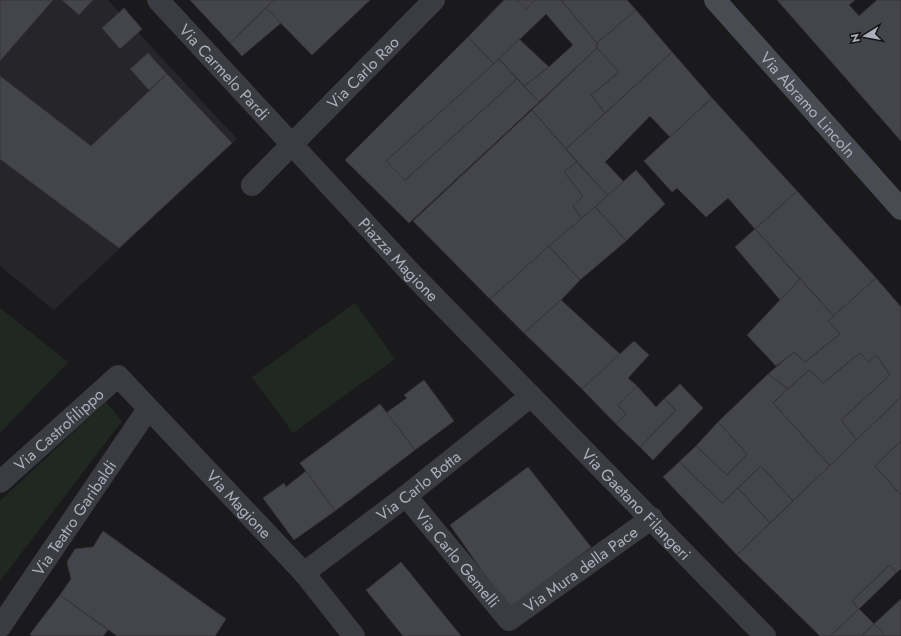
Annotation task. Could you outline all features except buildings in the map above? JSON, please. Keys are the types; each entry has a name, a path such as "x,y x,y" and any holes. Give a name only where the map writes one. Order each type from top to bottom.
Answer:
{"street":[{"name":"Via Carmelo Pardi","path":"158,0 292,144"},
{"name":"Via Carlo Rao","path":"252,186 434,0"},
{"name":"Via Abramo Lincoln","path":"715,0 901,210"},
{"name":"Piazza Magione","path":"292,144 405,266 507,372"},
{"name":"Via Gaetano Filangeri","path":"507,372 652,518 765,636"},
{"name":"Via Magione","path":"118,376 304,573 354,636"},
{"name":"Via Castrofilippo","path":"0,482 118,376"},
{"name":"Via Carlo Botta","path":"304,573 406,496 531,396"},
{"name":"Via Teatro Garibaldi","path":"2,618 148,409"},
{"name":"Via Carlo Gemelli","path":"406,496 509,620"},
{"name":"Via Mura della Pace","path":"509,620 652,518"}],"shaded area":[{"path":"0,0 108,0 237,139 54,310 0,266"},
{"path":"355,303 395,359 293,433 252,377"},
{"path":"0,308 68,362 0,433"},
{"path":"106,402 122,421 0,581 0,501"}]}
